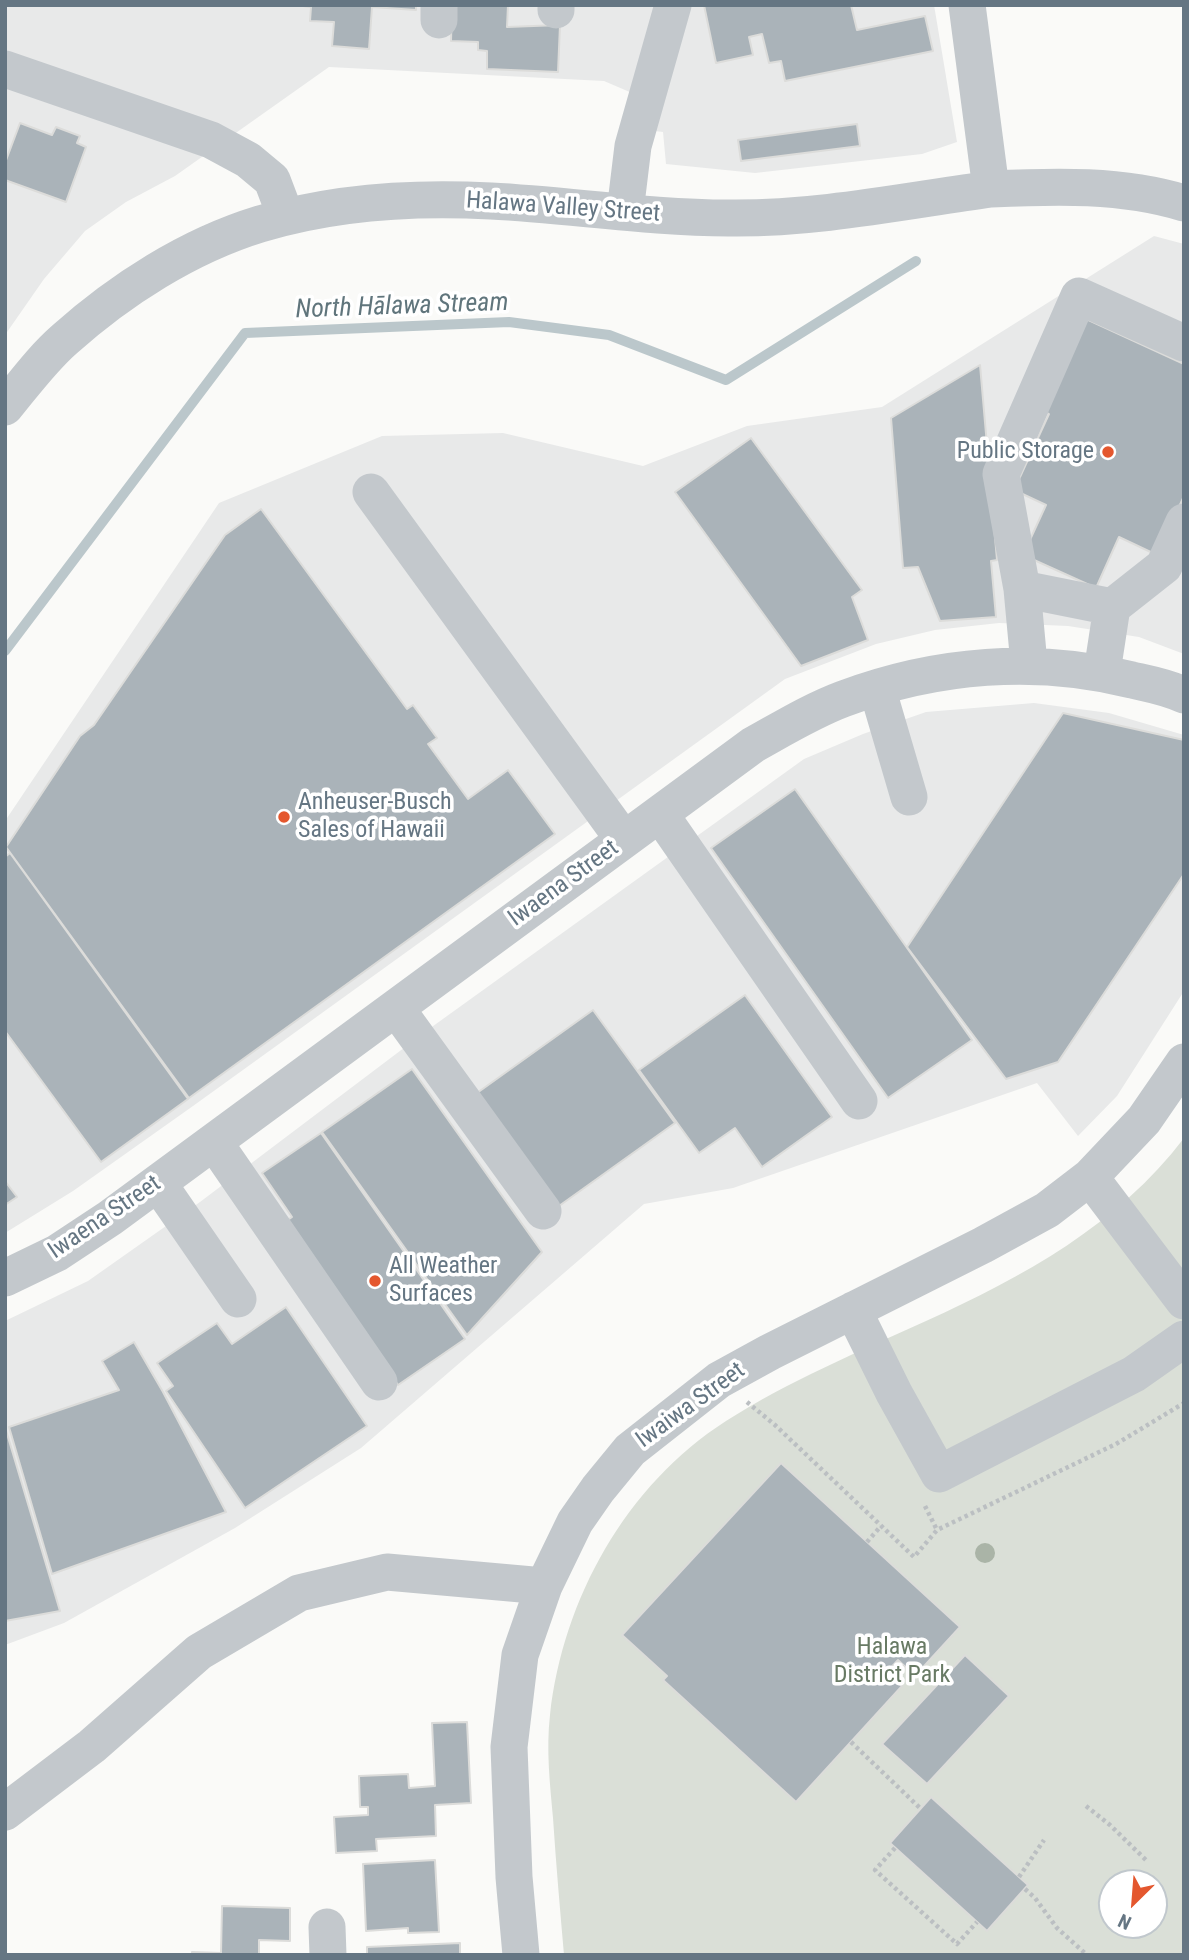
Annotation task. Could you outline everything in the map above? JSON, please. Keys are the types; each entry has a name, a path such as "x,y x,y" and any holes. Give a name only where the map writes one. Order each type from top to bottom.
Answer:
{"street":[{"path":"625,212 633,146 673,5"},
{"path":"967,5 1007,188"},
{"path":"5,69 211,140 248,160 272,180 286,217"},
{"name":"Halawa Valley Street","path":"5,407 63,341 127,291 160,270 226,236 286,217 354,206 416,201 489,201 725,218 788,218 1007,188 1105,189 1177,200"},
{"path":"1029,664 1022,589 1001,474 1079,296 1184,343"},
{"path":"371,492 624,840"},
{"path":"1102,672 1112,607 1164,566 1184,522"},
{"path":"1022,589 1112,607"},
{"name":"Iwaena Street","path":"5,1278 57,1253 158,1183 753,745 809,714 842,699 917,677 968,668 1029,664 1102,672 1174,690 1184,695"},
{"path":"877,688 909,797"},
{"path":"660,814 859,1101"},
{"path":"396,1008 543,1211"},
{"name":"Iwaiwa Street","path":"521,1955 514,1877 509,1747 520,1655 544,1586 575,1522 598,1489 629,1450 719,1380 1047,1210 1090,1177 1144,1121 1184,1062"},
{"path":"214,1142 379,1382"},
{"path":"1090,1177 1184,1301"},
{"path":"158,1183 238,1299"},
{"path":"853,1310 894,1393 939,1474 1134,1374 1184,1339"},
{"path":"5,1812 92,1745 199,1652 299,1593 387,1572 544,1586"}],"path":[{"path":"867,1542 881,1526"},
{"path":"851,1742 921,1808"},
{"path":"1086,1807 1110,1825 1149,1862"},
{"path":"1019,1877 1044,1840"},
{"path":"895,1848 875,1870 957,1944 977,1922"},
{"path":"1025,1889 1057,1928 1087,1955"}],"shaded area":[{"path":"5,5 934,5 957,142 922,154 755,173 666,164 663,132 623,127 632,93 604,81 329,67 175,176 126,202 85,231 44,279 5,335"},
{"path":"1154,236 1184,244 1184,654 1139,637 1068,626 999,623 935,630 876,644 785,679 193,1106 73,1191 5,1233 5,821 219,503 382,436 503,433 643,466 747,426 882,407"},
{"path":"1034,703 1109,713 1184,735 1184,991 1117,1096 1078,1136 1037,1083 733,1188 644,1204 361,1448 235,1528 64,1623 5,1645 5,1321 88,1281 200,1202 429,1029 804,759 863,734 926,712"}],"green space":[{"name":"Halawa District Park","path":"1184,1138 1184,1955 564,1955 549,1767 550,1715 557,1672 569,1629 585,1588 605,1548 630,1512 658,1478 690,1447 726,1421 799,1380 962,1304 1033,1267 1099,1223 1158,1169"}],"building":[{"path":"294,5 416,5 416,10 372,7 369,49 332,46 334,22 310,21 311,7"},
{"path":"452,5 508,5 507,27 560,25 558,72 487,69 487,51 478,50 478,42 451,41"},
{"path":"704,5 851,5 857,30 925,16 933,51 785,81 781,61 769,63 762,34 749,37 753,55 716,63"},
{"path":"20,123 52,135 56,127 80,136 77,143 86,147 66,202 5,180 5,163"},
{"path":"857,124 860,146 741,161 738,140"},
{"name":"Public Storage","path":"1084,318 1184,364 1184,496 1157,555 1119,537 1096,588 1023,555 1046,505 1014,490 1049,414 1042,410"},
{"path":"980,365 997,560 991,561 996,617 940,621 918,567 903,568 891,418"},
{"path":"751,438 862,590 852,597 868,640 801,666 675,492"},
{"name":"Anheuser-Busch Sales of Hawaii","path":"261,509 407,709 413,705 437,738 428,744 468,799 508,770 555,834 189,1098 6,847 80,736 94,725 225,535"},
{"path":"1063,713 1184,740 1184,874 1058,1062 1006,1079 907,947"},
{"path":"795,789 972,1040 888,1098 711,848"},
{"path":"10,853 188,1099 101,1162 5,1031 5,857"},
{"path":"745,995 832,1117 762,1167 735,1128 699,1153 639,1070"},
{"path":"593,1010 675,1123 559,1206 477,1093"},
{"path":"412,1069 542,1252 467,1335 322,1132"},
{"name":"All Weather Surfaces","path":"321,1133 465,1339 398,1385 285,1222 292,1217 262,1173"},
{"path":"5,1181 17,1197 5,1205"},
{"path":"286,1307 367,1426 245,1508 166,1391 173,1386 157,1363 217,1323 232,1344"},
{"path":"134,1342 226,1512 52,1574 9,1427 119,1390 102,1361"},
{"path":"5,1427 60,1611 5,1621"},
{"path":"781,1463 960,1627 915,1676 898,1660 887,1672 902,1686 796,1802 663,1680 667,1676 622,1635"},
{"path":"965,1655 1009,1696 927,1784 882,1744"},
{"path":"467,1722 471,1803 435,1805 436,1836 376,1839 377,1851 336,1853 334,1817 368,1815 368,1807 360,1807 359,1776 408,1774 409,1788 435,1786 432,1723"},
{"path":"931,1797 1028,1885 987,1931 890,1843"},
{"path":"435,1860 439,1932 408,1933 408,1928 366,1931 363,1864"},
{"path":"222,1906 290,1908 290,1941 259,1940 259,1955 192,1955 192,1952 221,1953"},
{"path":"460,1943 460,1955 367,1955 367,1947"}],"waterway":[{"name":"North Hālawa Stream","path":"5,651 245,333 509,322 609,335 726,380 916,261"}],"place":[{"name":"Public Storage","path":"1108,452"},
{"name":"Anheuser-Busch Sales of Hawaii","path":"284,817"},
{"name":"All Weather Surfaces","path":"375,1281"}]}
